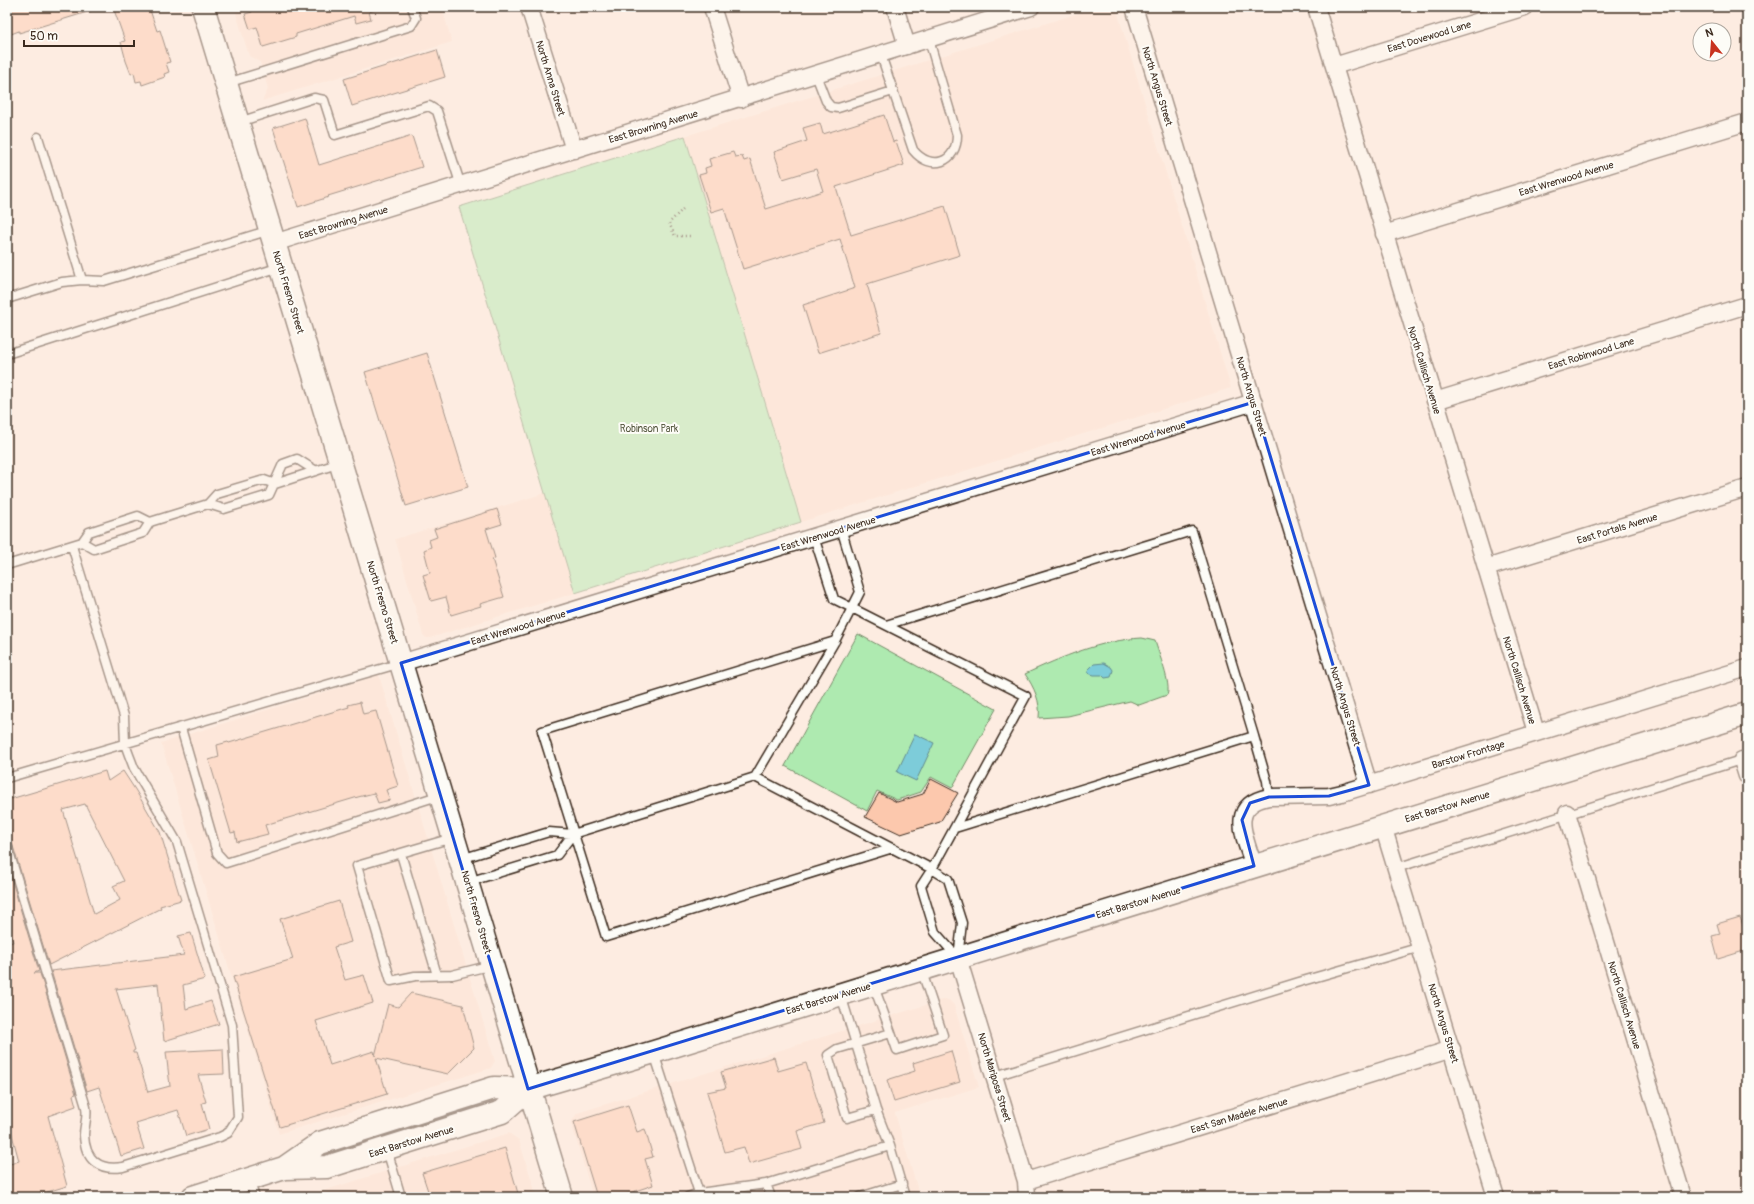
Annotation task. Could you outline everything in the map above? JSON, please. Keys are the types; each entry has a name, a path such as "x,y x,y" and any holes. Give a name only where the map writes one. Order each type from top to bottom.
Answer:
{"main road":[{"name":"North Fresno Street","path":"203,7 468,882 528,1089 562,1197"},
{"name":"East Barstow Avenue","path":"193,1197 252,1188 320,1143 494,1088 528,1089 654,1052 1747,714"},
{"name":"East Barstow Avenue","path":"284,1168 327,1167 502,1112 528,1089"}],"street":[{"name":"North Anna Street","path":"529,7 574,150"},
{"path":"712,7 740,99"},
{"path":"895,7 907,46"},
{"name":"East Browning Avenue","path":"272,237 461,186 1031,7"},
{"name":"North Angus Street","path":"1134,7 1369,784"},
{"name":"North Callisch Avenue","path":"1316,7 1434,401 1536,732"},
{"name":"East Dovewood Lane","path":"1334,66 1525,7"},
{"name":"East Wrenwood Avenue","path":"1384,234 1747,122"},
{"name":"East Robinwood Lane","path":"1434,401 1747,305"},
{"name":"East Wrenwood Avenue","path":"402,663 1254,402"},
{"name":"East Portals Avenue","path":"1486,568 1747,488"},
{"name":"Barstow Frontage","path":"1254,866 1244,833 1242,820 1245,811 1250,804 1259,799 1269,797 1329,796 1747,668"},
{"path":"1744,759 1747,776"},
{"name":"North Callisch Avenue","path":"1567,813 1683,1197"},
{"name":"North Angus Street","path":"1383,826 1496,1197"},
{"name":"North Mariposa Street","path":"958,958 1026,1181 1027,1197"},
{"name":"East San Madele Avenue","path":"1026,1181 1452,1049"}],"lane":[{"path":"227,83 411,26 416,18 412,7"},
{"path":"881,55 913,150 919,158 929,162 942,162 951,156 957,146 957,135 929,40"},
{"path":"816,75 826,101 831,107 838,108 893,91"},
{"path":"239,122 314,98 324,100 335,135 429,106 437,112 461,186"},
{"path":"38,137 82,280"},
{"path":"7,299 62,282 82,280 104,281 272,237"},
{"path":"7,354 281,267"},
{"path":"208,504 224,509 269,495 283,464 297,459 316,471"},
{"path":"82,542 94,549 143,534 150,522 208,504 217,494 264,480 275,484 340,463"},
{"path":"7,565 72,546 82,542 89,532 138,516 150,522"},
{"path":"461,859 549,832 573,834 755,777 835,641 860,592 841,528"},
{"path":"886,625 1192,531 1254,736 1267,781 1269,797"},
{"path":"814,537 834,599 1026,696 955,828 921,886 935,932 958,958"},
{"path":"7,846 86,1107 88,1117 84,1134 86,1148 91,1157 95,1162 104,1167 113,1169 220,1137 228,1132 238,1117 232,1025 177,842 134,768 125,744 124,716 72,546"},
{"path":"835,641 542,731 606,937 893,848"},
{"path":"7,778 402,663"},
{"path":"181,728 217,852 226,863 441,794"},
{"path":"955,828 1254,736"},
{"path":"1396,868 1567,813 1744,759"},
{"path":"755,777 893,848 948,879 962,923 958,958"},
{"path":"468,882 557,855 573,834"},
{"path":"454,838 358,866 391,981 415,976 452,975 492,965"},
{"path":"401,854 437,975"},
{"path":"995,1076 1299,982 1421,947"},
{"path":"873,984 897,1050 943,1035 921,969"},
{"path":"841,994 876,1110 890,1146 905,1197"},
{"path":"876,1110 847,1118 828,1055 837,1049 891,1033"},
{"path":"654,1052 699,1193"},
{"path":"688,1197 699,1193 766,1184 890,1146"},
{"path":"386,1149 401,1197"},
{"path":"766,1184 771,1197"},
{"path":"860,1197 902,1184"}],"path":[{"path":"683,209 669,223 670,227 676,236 692,236"}],"highlighted area":[{"path":"1254,402 1369,785 1329,796 1269,797 1250,803 1242,820 1254,866 528,1089 401,663"}],"shaded area":[{"path":"234,7 442,7 452,42 262,101 268,89 260,62 249,56"},
{"path":"1098,7 1116,7 1231,388 801,522 685,136"},
{"path":"545,493 575,593 426,638 423,635 395,539"},
{"path":"379,675 495,1061 491,1068 279,1134 161,743"},
{"path":"945,999 949,1000 954,1005 979,1087 895,1113 920,1197 593,1197 572,1126 572,1121 577,1113"},
{"path":"509,1133 519,1140 537,1197 303,1197"}],"green space":[{"name":"Robinson Park","path":"685,136 801,522 575,593 459,207"},
{"path":"858,634 996,709 952,788 931,777 921,792 897,800 877,791 867,811 785,766"},
{"path":"1142,638 1155,641 1168,684 1167,695 1139,705 1130,701 1068,716 1039,718 1038,700 1025,674 1082,650 1127,639"}],"water":[{"path":"1104,663 1113,670 1111,677 1105,678 1102,675 1088,673 1088,670 1094,664"},
{"path":"915,734 934,743 916,781 897,772"}],"building":[{"path":"7,7 94,7 94,10 19,33 19,31 11,34 9,29 7,29"},
{"path":"113,7 149,7 157,31 160,30 170,62 166,63 169,72 164,74 165,77 142,85 141,81 136,82 134,73 131,74 126,61 121,42 125,41"},
{"path":"251,7 374,7 375,10 369,12 371,19 356,23 354,16 296,34 296,37 263,47 257,27 250,29 245,14 252,12"},
{"path":"437,50 445,77 352,106 344,79"},
{"path":"884,115 893,142 896,141 904,165 836,187 851,235 945,206 960,255 867,284 881,333 818,353 803,305 855,288 840,239 743,269 724,208 711,212 699,175 706,173 705,168 711,166 709,159 733,152 735,157 742,156 744,161 750,159 766,209 823,191 816,169 783,179 774,152 807,141 803,128 820,123 823,134"},
{"path":"305,118 319,165 412,136 422,167 328,196 329,197 298,207 273,128"},
{"path":"427,353 468,487 406,506 365,372"},
{"path":"497,509 502,524 486,529 495,558 492,559 504,597 451,615 446,597 431,601 423,575 430,573 424,550 431,547 429,540 437,537 434,529"},
{"path":"360,702 363,714 376,711 398,786 386,790 390,800 378,803 374,793 358,797 265,825 268,834 237,842 235,832 231,833 209,760 219,757 217,745 229,743 349,707 348,705"},
{"path":"105,771 108,781 123,771 160,832 181,900 160,906 161,908 49,965 12,843 7,840 7,834 11,834 7,820 7,800","holes":["85,804 124,881 113,886 120,900 94,914 63,810"]},
{"path":"931,779 958,793 940,822 901,834 865,817 879,793 897,802 923,794"},
{"path":"7,864 39,971 34,973 40,973 76,1094 73,1095 76,1106 48,1116 67,1186 31,1197 7,1197 7,1165 19,1161 7,1116 7,943 13,942 7,925"},
{"path":"339,901 351,942 334,947 345,980 364,975 373,1003 316,1021 330,1065 374,1051 375,1056 388,1004 398,1007 411,993 463,1005 474,1048 448,1074 376,1058 387,1094 280,1127 233,977 293,959 280,919"},
{"path":"1740,917 1747,938 1747,950 1718,959 1712,936 1720,934 1717,924"},
{"path":"191,933 205,979 183,985 186,1009 211,1001 219,1024 164,1041 158,984 116,989 135,1050 133,1053 136,1053 148,1092 170,1086 166,1052 223,1049 224,1074 198,1075 206,1102 202,1103 209,1129 186,1136 178,1110 136,1123 144,1149 121,1156 99,1087 87,1091 51,971 184,955 178,936"},
{"path":"951,1051 960,1082 894,1102 887,1080 915,1071 913,1063"},
{"path":"774,1057 778,1071 806,1063 824,1123 797,1131 802,1149 749,1164 744,1147 725,1152 707,1092 726,1088 721,1072"},
{"path":"628,1105 637,1132 645,1129 653,1157 645,1159 653,1185 618,1197 597,1197 574,1122"},
{"path":"505,1148 519,1197 430,1197 422,1173"}]}
